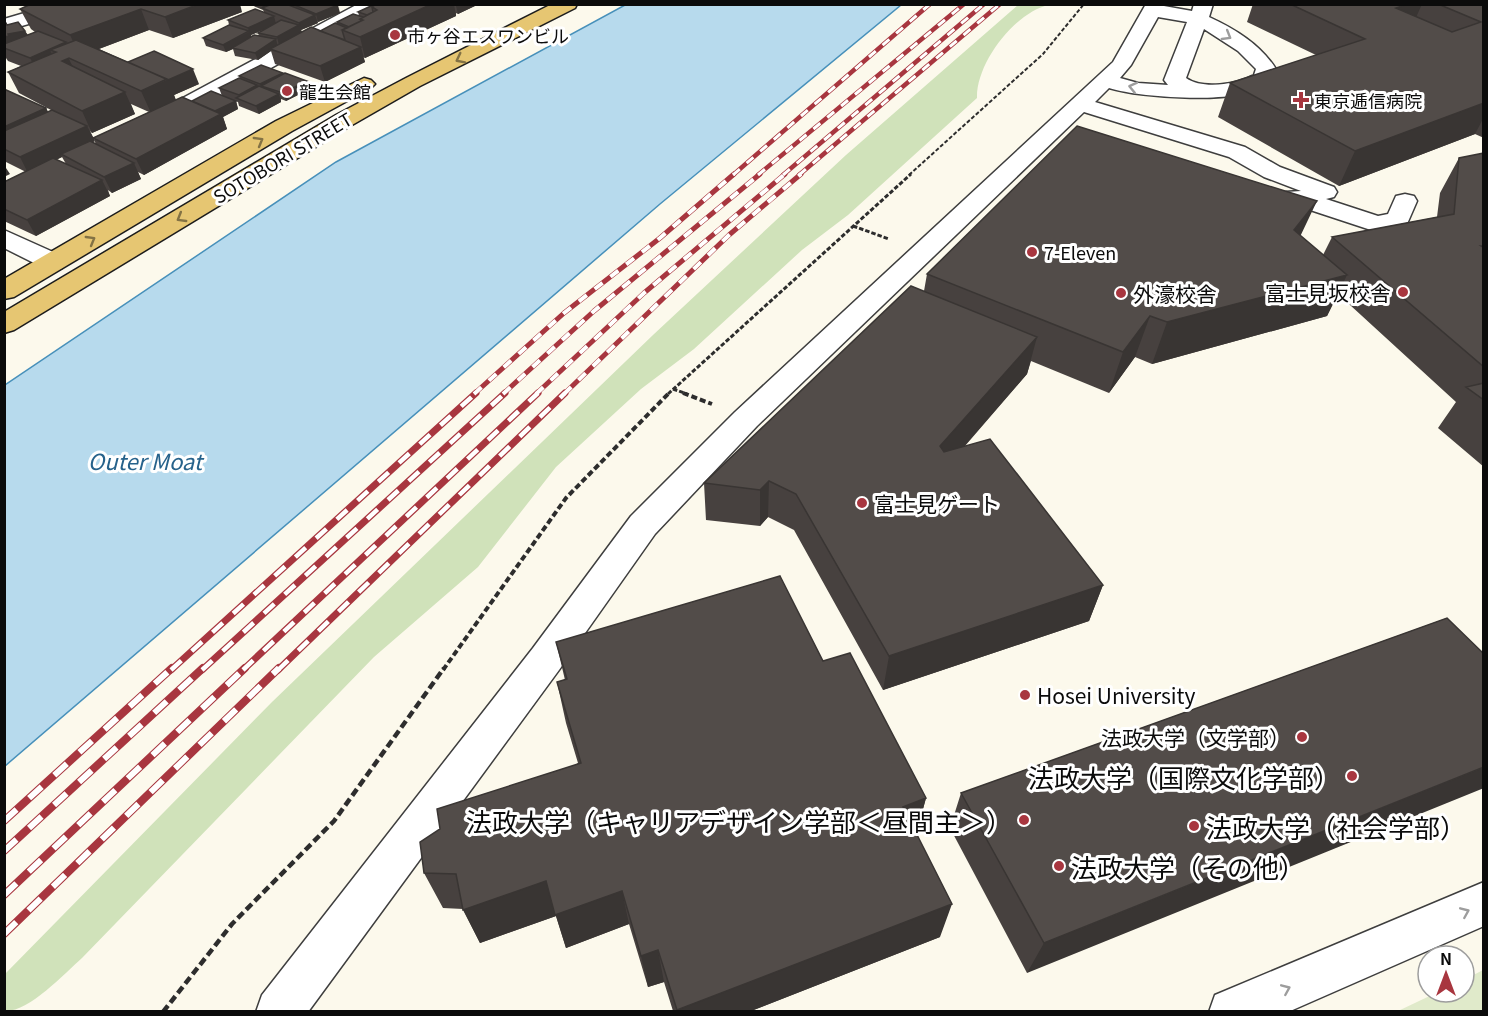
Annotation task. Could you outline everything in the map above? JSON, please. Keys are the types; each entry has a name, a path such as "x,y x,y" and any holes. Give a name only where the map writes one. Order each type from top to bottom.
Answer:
{"main road":[{"name":"SOTOBORI STREET","path":"4,291 303,116 529,4"},
{"name":"SOTOBORI STREET","path":"4,324 344,120 413,82 568,4"}],"street":[{"path":"4,25 78,4"},
{"path":"155,121 374,4"},
{"path":"279,1011 546,659 643,525 738,427 1046,149 1080,104 1121,65 1155,7 1200,12 1256,54 1266,69 1265,76 1250,85 1197,90 1139,89 1106,80"},
{"path":"1197,90 1185,87 1175,80 1200,12"},
{"path":"1080,104 1237,152 1272,172 1324,192"},
{"path":"1117,115 1115,128 1120,137 1127,141"},
{"path":"1272,172 1269,182 1286,194 1377,224 1394,221 1400,215 1405,201"},
{"path":"4,238 52,262"},
{"path":"1232,1011 1484,904"}],"path":[{"path":"163,1011 232,924 334,821 566,498 673,389 1043,54 1084,4"},
{"path":"853,226 895,242"},
{"path":"673,389 714,405"}],"green space":[{"path":"1018,5 1049,5 1023,18 1000,41 983,70 978,84 977,98 848,215 802,250 694,349 641,389 556,467 478,567 374,657 82,958 35,999 14,1010 5,1011 5,974 272,702 653,335 846,155"},
{"path":"1483,970 1483,1011 1398,1011 1416,1002 1476,1004 1476,974"}],"water":[{"name":"Outer Moat","path":"625,5 901,5 660,204 5,766 5,385 336,162"}],"building":[{"path":"31,4 199,4 165,17 141,9 70,35 20,9"},
{"path":"272,4 286,4 315,15 299,23 262,8"},
{"path":"292,4 335,4 338,5 316,14"},
{"path":"376,4 432,4 360,37 342,30 377,10 372,7"},
{"path":"1290,4 1408,4 1396,8 1452,32 1481,22 1438,4 1484,4 1484,103 1355,151 1230,83 1365,39"},
{"path":"375,5 372,7 373,12 367,15 358,12"},
{"path":"255,9 274,16 248,28 228,20"},
{"path":"353,14 363,17 361,21 349,27 337,22"},
{"path":"281,20 299,25 277,37 258,33"},
{"path":"18,22 25,31 4,37 4,23 7,25"},
{"path":"335,23 347,28 342,30 345,40 320,31"},
{"path":"229,25 249,31 223,45 203,38"},
{"path":"311,27 361,47 320,66 270,49"},
{"path":"38,31 66,42 30,58 4,48 4,44"},
{"path":"254,35 276,39 255,53 232,48"},
{"path":"76,40 167,79 141,91 69,58 62,61 125,92 82,111 8,72 56,52 50,50"},
{"path":"154,51 193,69 168,80 128,62"},
{"path":"261,65 283,73 260,84 239,76"},
{"path":"285,73 307,81 283,93 261,86"},
{"path":"239,78 257,85 239,95 219,88"},
{"path":"259,86 279,94 256,106 236,98"},
{"path":"4,89 46,108 4,127"},
{"path":"211,91 236,101 215,111 192,101"},
{"path":"182,97 221,114 136,159 93,138"},
{"path":"52,110 87,126 20,157 4,149 4,131"},
{"name":"外濠校舎","path":"1077,126 1317,201 1294,230 1347,275 1167,322 1150,316 1123,352 927,274"},
{"path":"90,141 134,163 104,177 61,154"},
{"path":"1484,153 1484,246 1481,246 1484,248 1484,367 1332,237 1454,214 1459,158"},
{"path":"53,158 102,180 27,220 4,209 4,182"},
{"name":"富士見ゲート","path":"911,286 1037,337 940,446 944,452 990,439 1103,585 889,656 796,494 769,481 760,490 704,483"},
{"path":"1484,383 1484,400 1466,387"},
{"path":"780,576 823,661 850,653 926,798 903,807 952,904 677,1010 658,950 641,956 622,891 555,915 546,881 463,910 456,874 424,873 420,842 440,829 437,809 581,763 557,682 567,679 556,642"},
{"path":"1447,618 1484,654 1484,767 1044,943 961,793"}],"railway":[{"path":"733,175 930,4"},
{"path":"758,175 964,4"},
{"path":"783,175 984,4"},
{"path":"799,175 1000,4"},
{"path":"474,394 564,313 660,238 734,174"},
{"path":"503,394 594,311 760,174"},
{"path":"536,394 644,293 785,174"},
{"path":"564,394 729,235 801,174"},
{"path":"171,670 476,393"},
{"path":"202,670 505,393"},
{"path":"243,670 538,393"},
{"path":"278,670 565,393"},
{"path":"4,821 172,668"},
{"path":"4,851 203,668"},
{"path":"4,895 245,668"},
{"path":"4,934 279,668"}],"place":[{"name":"市ヶ谷エスワンビル","path":"395,35"},
{"name":"龍生会館","path":"287,91"},
{"name":"東京逓信病院","path":"1301,100"},
{"name":"7-Eleven","path":"1032,252"},
{"name":"富士見坂校舎","path":"1403,292"},
{"name":"外濠校舎","path":"1121,293"},
{"name":"富士見ゲート","path":"862,503"},
{"name":"Hosei University","path":"1025,695"},
{"name":"法政大学（文学部）","path":"1302,737"},
{"name":"法政大学（国際文化学部）","path":"1352,776"},
{"name":"法政大学（キャリアデザイン学部＜昼間主＞）","path":"1024,820"},
{"name":"法政大学（社会学部）","path":"1194,826"},
{"name":"法政大学（その他）","path":"1059,866"}]}
